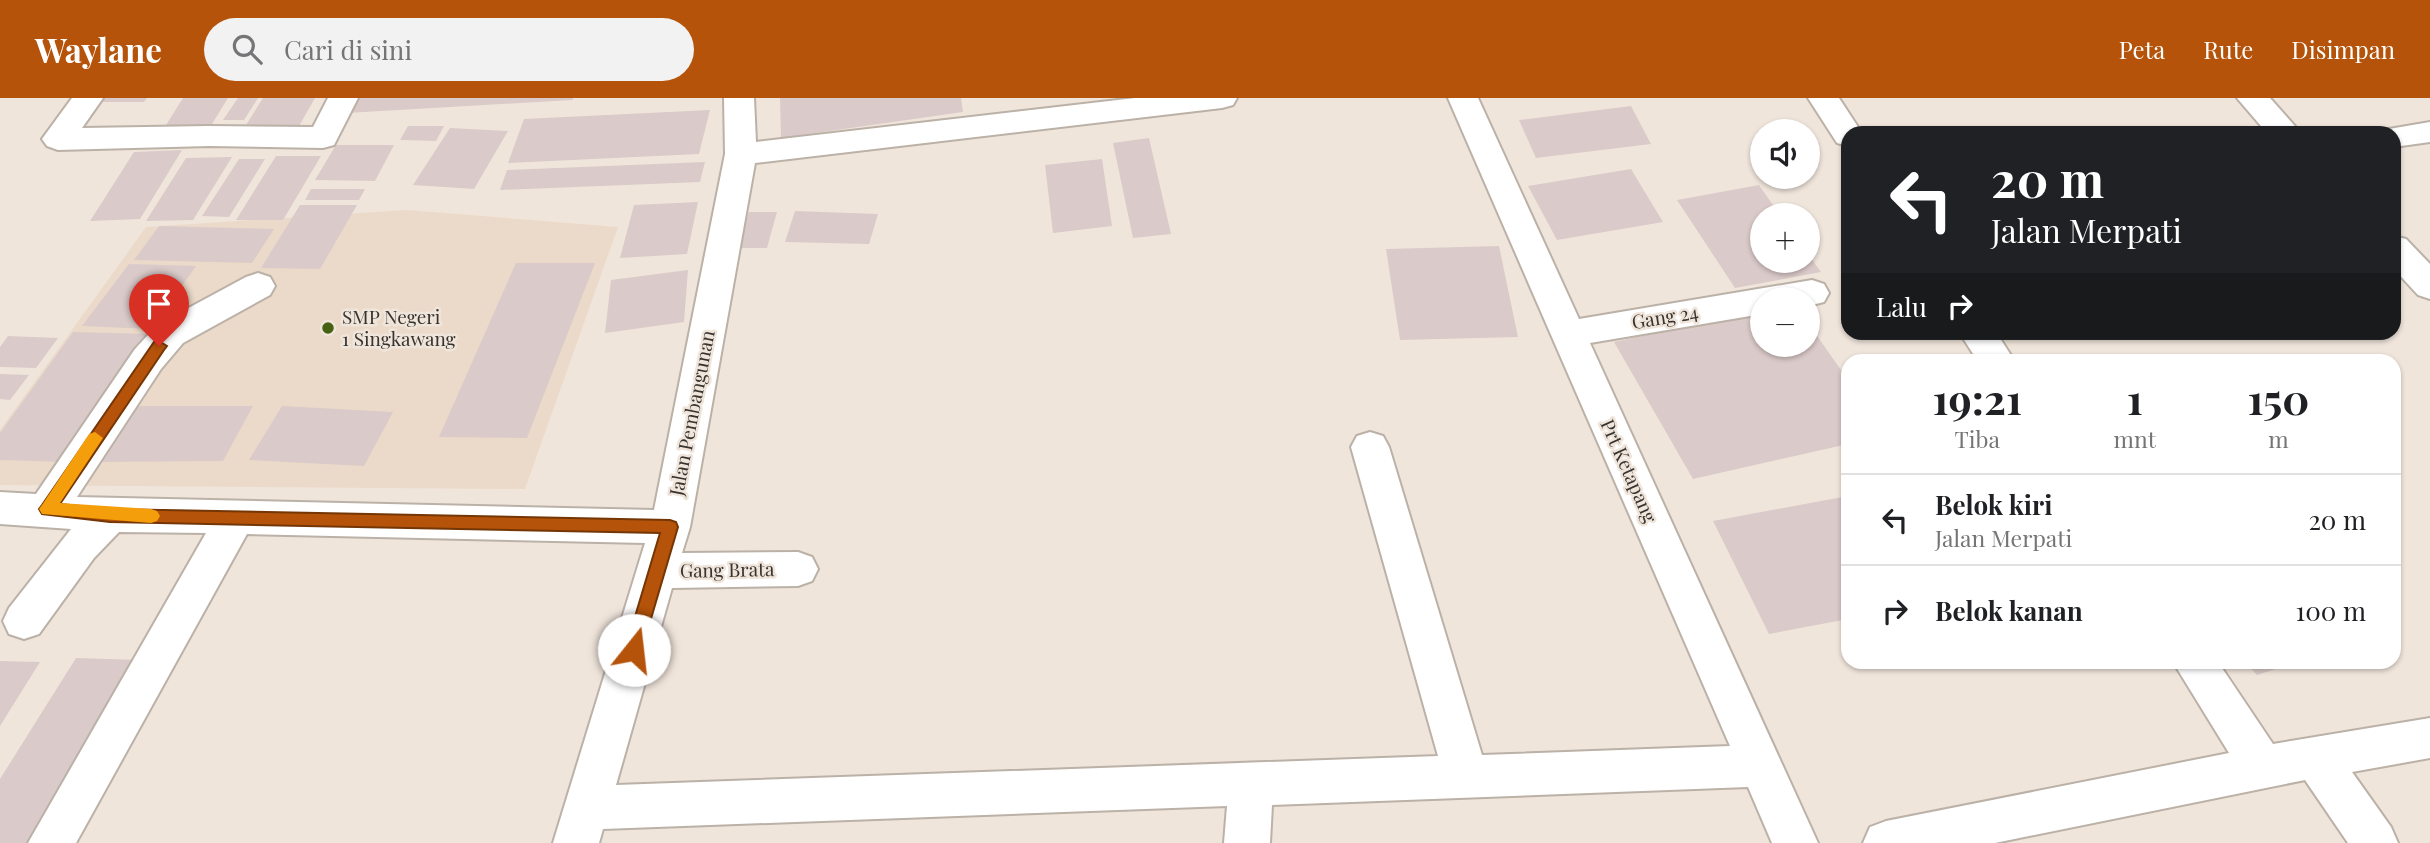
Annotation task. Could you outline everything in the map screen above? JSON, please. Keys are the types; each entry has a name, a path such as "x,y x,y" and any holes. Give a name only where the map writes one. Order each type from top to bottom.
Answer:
{"street":[{"path":"88,98 58,139 209,136 323,138 343,98"},
{"name":"Jalan Pembangunan","path":"582,826 670,527 741,154 738,98"},
{"path":"741,154 1222,98"},
{"name":"Prt Ketapang","path":"1463,98 1796,843"},
{"path":"1823,98 1841,126"},
{"path":"2252,98 2278,126"},
{"path":"2401,136 2430,132"},
{"path":"2401,255 2430,286"},
{"path":"47,509 148,359 170,334 258,286"},
{"name":"Gang 24","path":"1568,334 1750,303"},
{"path":"1370,447 1466,777"},
{"path":"0,508 47,509 110,516 670,527"},
{"path":"24,621 80,547 110,516"},
{"path":"51,843 236,518"},
{"name":"Gang Brata","path":"656,572 798,569"},
{"path":"2199,669 2263,767"},
{"path":"1886,843 2263,767 2430,738"},
{"path":"2315,757 2375,843"},
{"path":"582,826 1251,786 1760,766"},
{"path":"1247,843 1251,786"}],"shaded area":[{"name":"SMP Negeri 1 Singkawang","path":"407,210 618,227 525,489 0,485 0,430 146,227"}],"building":[{"path":"89,98 147,98 144,102 87,102"},
{"path":"183,98 228,98 207,132 161,133"},
{"path":"238,98 258,98 244,120 223,120"},
{"path":"263,98 315,98 295,133 241,133"},
{"path":"355,98 573,98 573,100 347,113"},
{"path":"780,98 961,98 963,112 781,138"},
{"path":"1631,106 1651,144 1536,158 1519,120"},
{"path":"710,110 699,154 508,163 524,119"},
{"path":"408,126 444,126 436,141 400,140"},
{"path":"450,128 508,131 474,189 413,185"},
{"path":"1149,138 1171,234 1133,238 1113,143"},
{"path":"336,145 394,145 375,181 315,180"},
{"path":"182,150 140,219 90,221 134,152"},
{"path":"276,156 321,156 283,220 236,220"},
{"path":"232,157 193,220 146,221 186,158"},
{"path":"239,159 265,159 229,217 202,216"},
{"path":"1102,159 1112,226 1053,233 1045,165"},
{"path":"705,162 700,182 500,190 507,170"},
{"path":"1631,169 1663,222 1557,240 1528,186"},
{"path":"1750,187 1750,189 1762,189 1772,203 1750,203 1750,273 1816,273 1735,288 1677,200"},
{"path":"311,189 365,189 359,200 305,200"},
{"path":"698,202 687,254 620,258 634,205"},
{"path":"300,205 357,205 320,269 261,268"},
{"path":"795,211 878,214 869,244 785,242"},
{"path":"749,212 777,212 767,248 737,248"},
{"path":"159,226 274,229 252,263 134,260"},
{"path":"1499,246 1518,337 1400,340 1386,249"},
{"path":"516,263 595,263 527,438 439,437"},
{"path":"129,264 196,266 151,329 82,326"},
{"path":"688,270 684,322 605,333 611,280"},
{"path":"1750,314 1750,357 1820,357 1820,340 1841,370 1841,446 1693,479 1614,342"},
{"path":"73,332 151,334 64,462 0,460 0,433"},
{"path":"8,336 58,338 36,368 0,367 0,347"},
{"path":"0,374 29,375 10,400 0,399"},
{"path":"130,406 253,406 223,461 95,462"},
{"path":"282,406 393,412 364,466 249,460"},
{"path":"1841,497 1841,620 1769,634 1713,521"},
{"path":"76,658 141,660 34,843 0,843 0,779"},
{"path":"0,661 40,662 0,726"},
{"path":"2251,669 2275,669 2257,675"}],"slow traffic":[{"path":"95,438 47,509 110,516 151,516"}],"place":[{"name":"SMP Negeri 1 Singkawang","path":"328,328"}],"route":[{"path":"159,346 47,509 110,516 670,527 634,650"}]}
